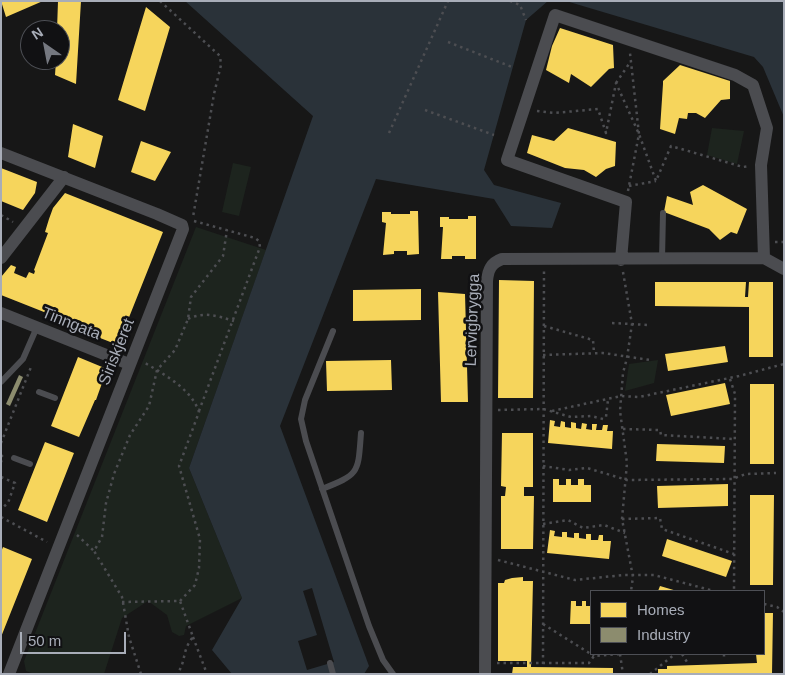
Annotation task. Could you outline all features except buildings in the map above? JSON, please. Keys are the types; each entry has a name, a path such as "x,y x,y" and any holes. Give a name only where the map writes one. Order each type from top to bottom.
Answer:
{"street":[{"path":"621,260 626,202 507,160 555,16 735,75 754,85 767,128 761,165 764,258"},
{"name":"Siriskjeret","path":"1,153 183,226 9,674"},
{"path":"1,258 64,177"},
{"name":"Lervigbrygga","path":"485,668 488,271 493,264 502,259 662,260 764,258 784,269"},
{"name":"Tinngata","path":"1,313 128,364"}],"lane":[{"path":"662,260 663,213"},
{"path":"1,382 23,359 36,327"},
{"path":"333,331 305,400 301,418 306,442 369,626 383,660 393,674"},
{"path":"39,392 56,398"},
{"path":"322,489 348,479 354,474 359,460 361,433"},
{"path":"14,458 30,464"},
{"path":"330,663 333,674"}],"path":[{"path":"122,602 180,601 195,585 199,568 200,539 179,466 260,247 260,241 255,238 191,221 221,65 220,56 160,1"},
{"path":"389,133 448,1"},
{"path":"510,1 520,6 526,20"},
{"path":"626,202 639,134 629,41"},
{"path":"448,42 512,67"},
{"path":"524,109 554,113 598,109 606,133 616,83 632,60"},
{"path":"616,83 639,134 656,181"},
{"path":"425,110 494,135"},
{"path":"656,181 671,146 743,167"},
{"path":"629,186 656,181"},
{"path":"1,215 17,224"},
{"path":"94,551 102,537 106,503 114,474 130,435 150,406 157,370 175,350 188,318 192,297 223,256 227,230"},
{"path":"543,664 542,409 544,260"},
{"path":"621,260 632,324 623,373 620,411 627,480 622,519 633,577 632,590"},
{"path":"188,318 200,314 209,314 234,321"},
{"path":"612,323 648,324"},
{"path":"544,326 593,340 594,353"},
{"path":"543,355 594,353 650,360"},
{"path":"1,443 31,367 23,359"},
{"path":"128,364 140,361 157,370 182,387 199,412"},
{"path":"552,411 621,396 640,397 730,378 784,364"},
{"path":"730,378 735,394 733,478 734,590"},
{"path":"487,409 542,409 571,417 590,416 603,419 606,417 608,400"},
{"path":"623,429 660,430 660,436 734,439"},
{"path":"1,455 3,457 1,462"},
{"path":"543,466 569,470 588,468 627,480 733,478 746,474 776,473"},
{"path":"1,477 15,483 8,503 1,509"},
{"path":"1,517 58,547"},
{"path":"622,519 660,518 662,529 734,554"},
{"path":"543,524 568,520 583,528 604,525 626,533"},
{"path":"65,529 77,535 94,551 122,602 134,658 140,674"},
{"path":"486,557 543,570 575,580 624,575 633,577 654,575 710,590"},
{"path":"180,601 207,674"},
{"path":"765,604 777,607 784,612"},
{"path":"543,624 590,653"},
{"path":"176,674 184,662 186,647 193,637"},
{"path":"485,668 589,663 594,656 607,655"},
{"path":"620,655 623,674"},
{"path":"650,674 674,655"},
{"path":"682,655 686,662"}],"shaded area":[{"path":"185,1 548,1 526,20 484,170 494,185 561,203 552,228 511,226 494,199 376,179 280,426 369,666 364,674 232,674 212,650 242,598 189,468 313,116"},
{"path":"566,1 784,1 784,117 763,67 754,57"},
{"path":"712,128 744,131 737,164 707,155"},
{"path":"233,163 251,167 239,216 222,212"},
{"path":"196,227 266,250 189,468 242,598 186,626 184,635 179,636 172,632 167,615 148,601 122,618 104,674 34,674 26,671 24,661"},
{"path":"658,360 654,383 625,391 629,364"}],"pier":[{"path":"312,588 334,662 307,670 298,641 317,635 303,591"}]}
